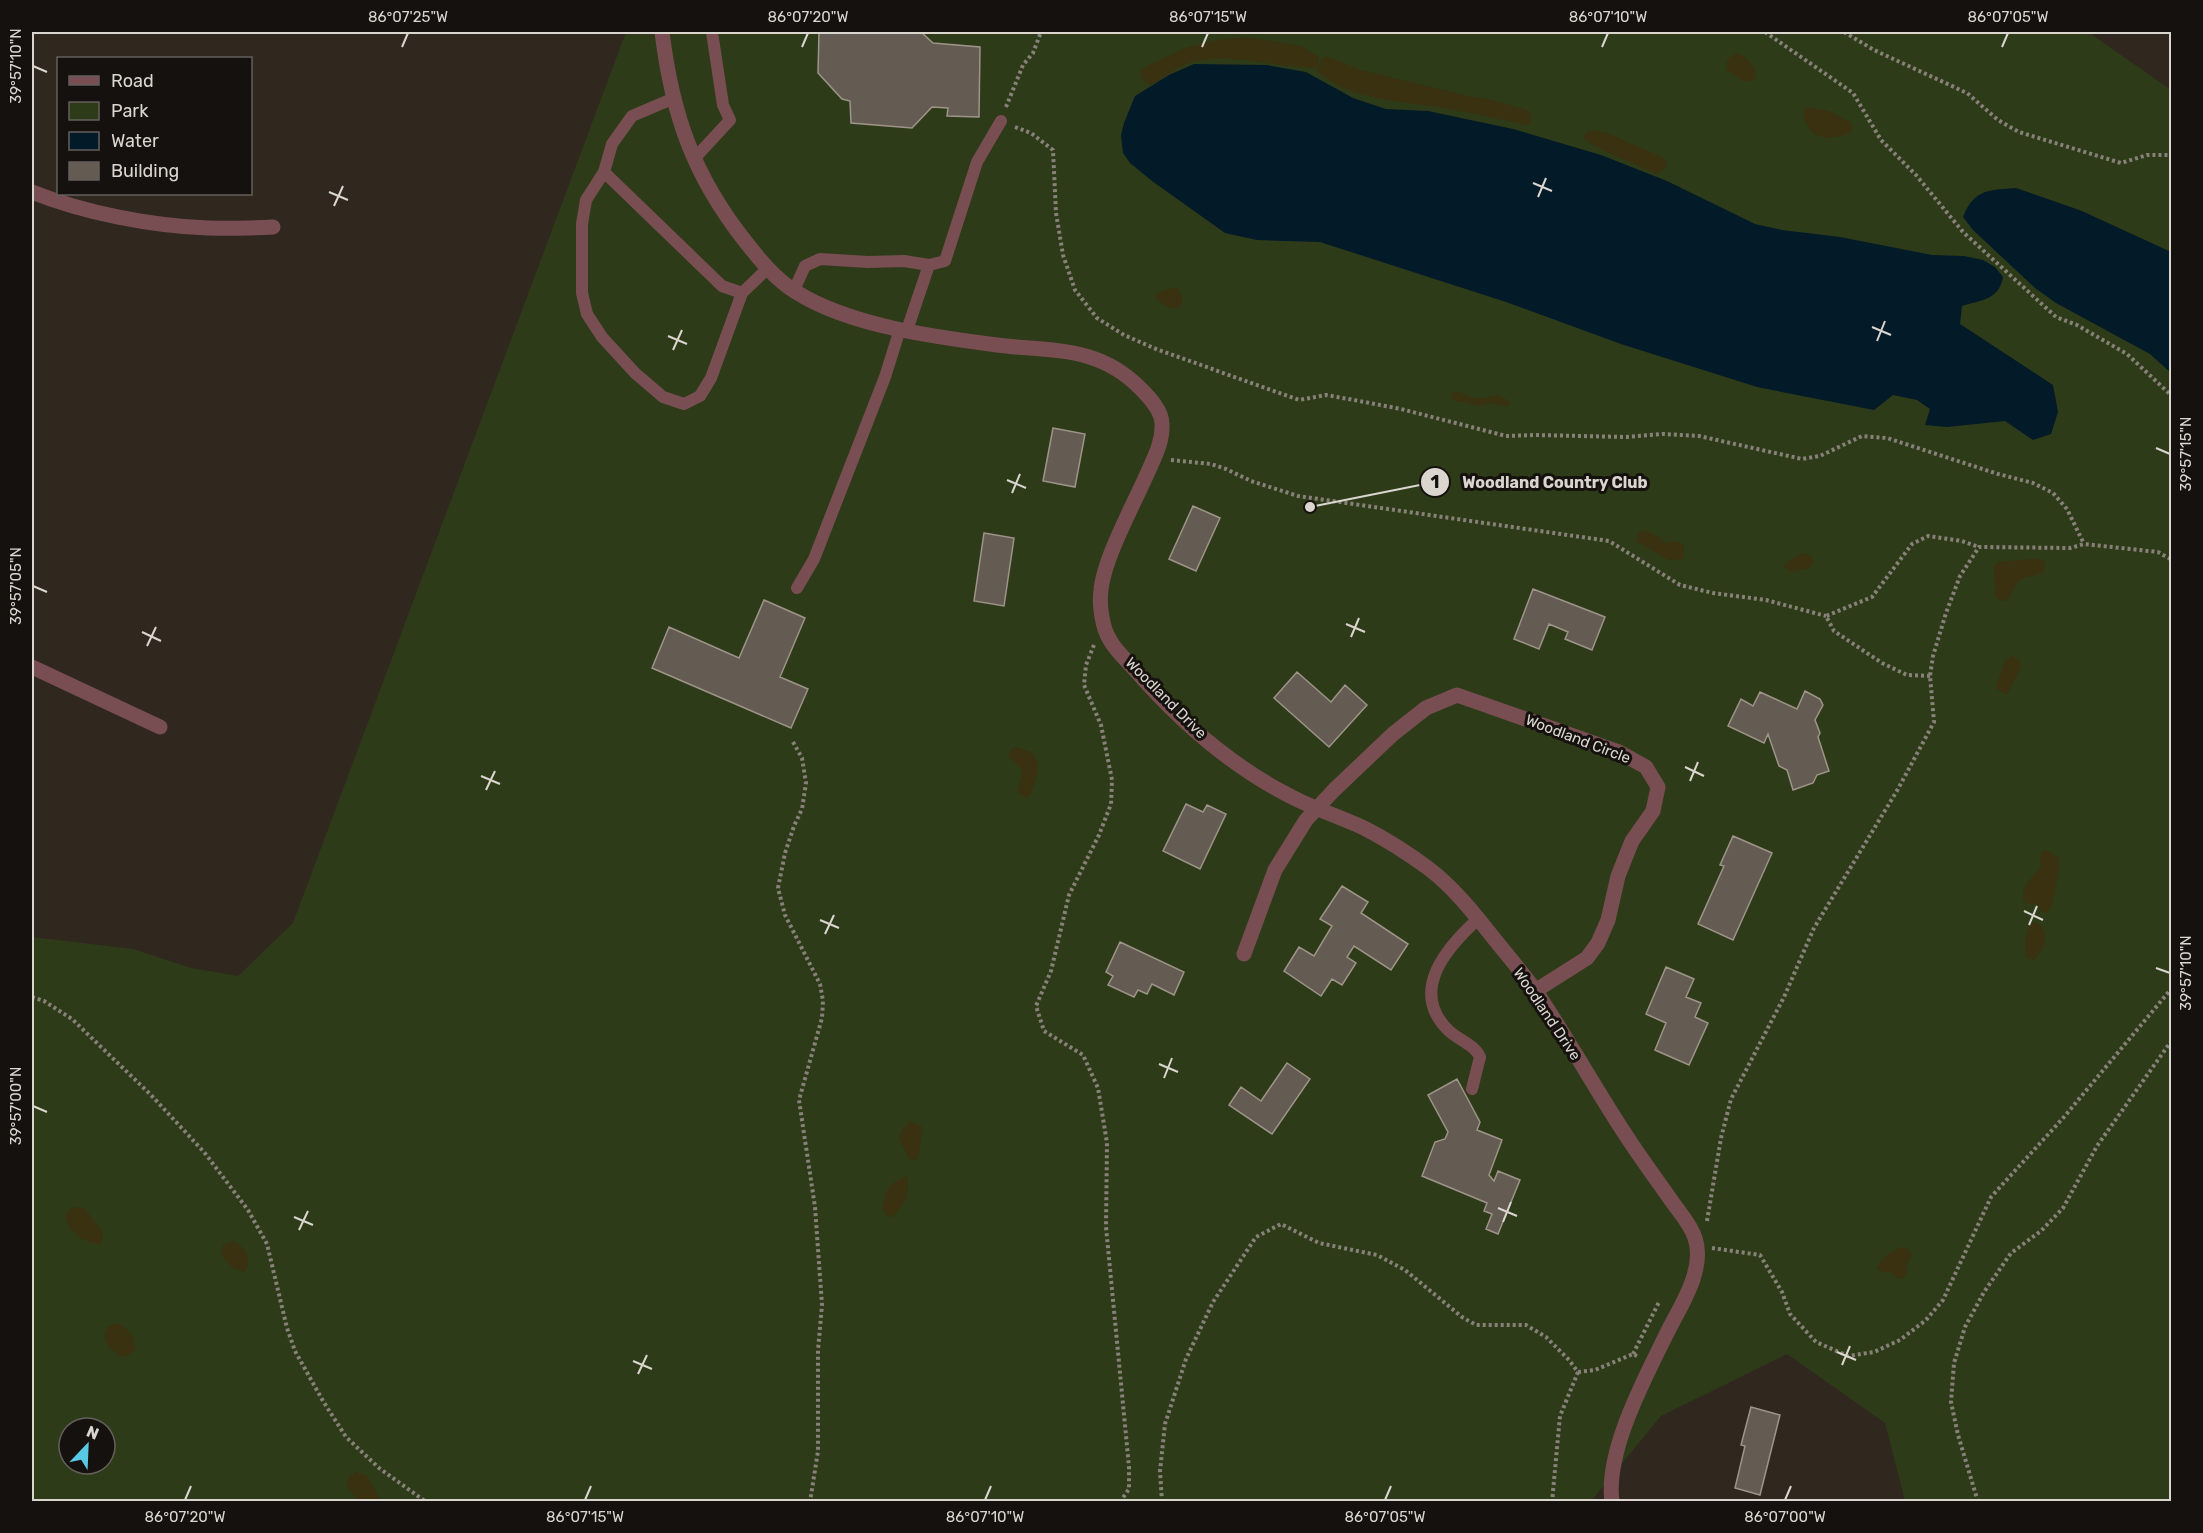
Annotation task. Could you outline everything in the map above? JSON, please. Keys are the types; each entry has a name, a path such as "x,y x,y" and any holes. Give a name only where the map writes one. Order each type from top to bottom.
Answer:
{"street":[{"name":"Woodland Drive","path":"662,32 672,99 694,159 710,192 767,269 794,290 844,314 903,329 976,342 1076,352 1105,361 1124,372 1147,394 1160,414 1162,424 1159,448 1110,557 1101,590 1103,622 1109,639 1152,688 1195,731 1247,770 1289,796 1364,828 1430,869 1467,905 1535,991 1631,1143 1686,1221 1696,1239 1698,1254 1696,1269 1630,1412 1615,1459 1610,1486 1612,1502"},
{"path":"32,192 80,208 148,222 208,228 273,227"},
{"path":"32,667 160,727"},
{"name":"Woodland Circle","path":"1244,954 1275,870 1301,827 1317,808 1393,734 1426,708 1457,696 1619,752 1646,767 1658,787 1653,811 1632,841 1618,876 1608,920 1598,943 1587,958 1535,991"}],"lane":[{"path":"694,159 730,120 723,105 712,32"},
{"path":"672,99 632,116 612,144 604,172 586,200 582,224 582,293 587,314 602,337 634,372 663,397 684,404 700,396 711,378 742,293 767,269"},
{"path":"794,290 805,266 820,259 868,262 904,261 930,265 945,261 977,162 1000,121"},
{"path":"604,172 722,286 742,293"},
{"path":"796,588 814,559 930,265"},
{"path":"1472,1089 1480,1057 1477,1051 1459,1039 1442,1023 1435,1013 1430,996 1438,966 1467,929 1478,919"}],"path":[{"path":"1041,32 1033,53 1023,65 1000,121 1031,133 1053,150 1056,213 1061,244 1075,290 1097,318 1124,335 1156,349 1299,400 1326,395 1401,409 1506,436 1626,437 1663,434 1699,436 1802,459 1820,456 1862,436 1887,438 2032,483 2053,493 2067,510 2084,544"},
{"path":"1765,32 1853,93 1881,140 1916,175 1963,232 2056,316 2077,325 2127,354 2172,396"},
{"path":"1844,32 1874,50 1967,93 1998,120 2019,132 2121,163 2147,155 2172,155"},
{"path":"1154,459 1210,464 1226,468 1251,481 1298,496 1609,542 1680,585 1713,593 1766,600 1826,616 1872,597 1912,544 1928,536 1962,541 1979,547 2070,548 2084,544 2158,552 2172,560"},
{"path":"1706,1232 1721,1138 1731,1099 1784,997 1814,928 1903,780 1934,722 1930,676 1933,656 1960,576 1979,547"},
{"path":"1826,616 1834,631 1882,663 1907,675 1930,676"},
{"path":"1103,622 1086,665 1084,685 1101,725 1112,780 1111,804 1099,835 1069,896 1050,971 1036,1006 1044,1031 1083,1055 1098,1088 1107,1143 1106,1227 1129,1467 1129,1489 1120,1502"},
{"path":"793,742 802,758 806,783 802,809 785,853 778,888 785,915 820,984 823,1001 822,1017 799,1100 815,1207 822,1305 818,1350 818,1451 810,1502"},
{"path":"1709,1240 1712,1248 1760,1255 1782,1292 1790,1314 1816,1342 1848,1356 1874,1352 1900,1340 1926,1320 1943,1300 1991,1197 2064,1117 2172,988"},
{"path":"32,997 44,1001 72,1019 151,1095 204,1152 249,1210 267,1244 295,1352 323,1401 346,1437 379,1468 426,1502"},
{"path":"1978,1502 1958,1436 1951,1402 1954,1363 1965,1327 1984,1292 2011,1253 2041,1231 2063,1208 2097,1146 2172,1040"},
{"path":"1162,1502 1160,1471 1165,1424 1186,1359 1213,1302 1256,1237 1281,1224 1318,1243 1377,1255 1405,1270 1462,1317 1476,1324 1526,1325 1546,1337 1578,1372"},
{"path":"1578,1372 1595,1370 1633,1354 1659,1302"},
{"path":"1633,1354 1652,1363"},
{"path":"1552,1502 1560,1416 1578,1372"}],"green space":[{"path":"626,32 2088,32 2171,90 2171,1501 1905,1501 1885,1423 1787,1354 1661,1416 1591,1501 32,1502 32,937 133,949 191,968 238,976 293,923"}],"sand":[{"path":"1247,37 1301,46 1318,56 1319,62 1316,68 1211,59 1184,65 1151,85 1142,77 1141,69 1185,48 1216,40"},
{"path":"1737,53 1753,66 1756,77 1752,81 1742,81 1726,69 1726,63 1730,57"},
{"path":"1324,57 1361,70 1524,109 1529,111 1531,120 1529,124 1524,125 1361,94 1330,81 1317,71"},
{"path":"1808,107 1829,111 1851,122 1853,131 1828,138 1814,133 1805,120 1803,110"},
{"path":"1593,130 1609,134 1664,158 1667,163 1666,168 1656,174 1597,147 1584,138 1587,132"},
{"path":"1172,288 1179,289 1183,301 1179,308 1166,306 1155,298 1157,293"},
{"path":"1456,391 1474,398 1500,396 1510,403 1507,407 1492,403 1478,406 1457,402 1451,398 1452,393"},
{"path":"1645,530 1665,543 1676,541 1684,545 1683,559 1669,560 1637,542 1638,533"},
{"path":"1803,553 1813,557 1813,563 1809,568 1792,572 1783,567 1787,562"},
{"path":"2039,559 2045,562 2044,571 2020,580 2006,601 1995,596 1994,566 1999,562"},
{"path":"2011,656 2018,660 2021,667 2007,695 1996,688 2004,662"},
{"path":"1015,747 1031,752 1038,763 1037,776 1030,796 1025,797 1017,792 1022,774 1021,769 1009,757 1010,750"},
{"path":"2042,850 2049,851 2059,859 2054,896 2046,913 2041,911 2036,903 2024,902 2023,896 2028,882 2041,866"},
{"path":"2034,922 2043,929 2045,940 2041,951 2033,960 2025,956 2025,942 2030,926"},
{"path":"910,1121 922,1127 919,1157 915,1160 909,1159 899,1138 902,1130"},
{"path":"906,1176 908,1187 905,1199 891,1218 882,1210 886,1192 891,1185"},
{"path":"72,1207 84,1208 103,1233 101,1245 82,1239 69,1226 65,1214"},
{"path":"234,1241 247,1254 248,1262 245,1272 234,1269 221,1255 223,1245"},
{"path":"1902,1247 1908,1249 1912,1255 1907,1264 1906,1276 1898,1279 1890,1271 1884,1273 1877,1268 1887,1255"},
{"path":"118,1323 131,1334 135,1345 135,1349 129,1355 121,1357 108,1346 104,1336 108,1326"},
{"path":"356,1472 367,1476 381,1501 359,1501 347,1487 349,1477"}],"water":[{"path":"1194,64 1266,65 1306,72 1353,98 1386,109 1428,111 1513,129 1601,155 1667,181 1755,224 1782,230 1840,237 1932,255 1964,256 1983,260 1995,267 2003,277 2001,285 1988,298 1962,306 1960,324 2053,385 2058,412 2051,434 2033,440 2005,421 1947,427 1925,425 1930,409 1917,400 1893,395 1874,410 1757,387 1621,344 1506,302 1320,242 1257,240 1225,233 1152,181 1130,163 1123,153 1121,135 1135,96 1169,75"},
{"path":"2016,188 2082,211 2171,252 2171,373 2150,354 2056,303 2035,288 1973,230 1963,217 1977,196 1998,189"}],"building":[{"path":"819,32 921,32 933,43 980,47 979,117 947,116 948,108 932,107 912,128 851,123 850,101 842,99 818,73"},
{"path":"1053,428 1085,434 1075,487 1043,481"},
{"path":"1193,506 1220,518 1196,571 1169,559"},
{"path":"984,533 1014,538 1004,606 974,601"},
{"path":"1533,589 1605,617 1592,650 1565,639 1568,632 1549,624 1539,649 1514,639"},
{"path":"764,600 805,618 780,677 808,689 791,728 652,668 669,627 739,658"},
{"path":"1297,672 1331,702 1345,685 1367,705 1329,747 1274,698"},
{"path":"1805,691 1820,699 1823,705 1815,720 1829,771 1817,775 1813,783 1793,790 1787,770 1779,766 1768,734 1764,743 1728,726 1741,699 1753,706 1760,692 1797,709"},
{"path":"1186,804 1203,812 1207,805 1226,814 1200,869 1163,851"},
{"path":"1733,836 1772,853 1733,940 1698,924 1724,866 1720,865"},
{"path":"1342,886 1368,902 1361,913 1408,944 1391,970 1354,946 1347,957 1356,963 1342,985 1332,979 1321,996 1284,971 1299,947 1314,956 1332,926 1320,919"},
{"path":"1120,942 1184,972 1174,995 1152,984 1147,994 1138,990 1134,997 1108,985 1113,976 1106,972"},
{"path":"1666,967 1694,979 1686,997 1701,1003 1695,1017 1708,1023 1689,1065 1655,1050 1666,1023 1646,1014"},
{"path":"1287,1063 1310,1079 1272,1134 1229,1105 1241,1087 1261,1101"},
{"path":"1457,1079 1480,1122 1477,1130 1502,1140 1489,1175 1494,1181 1498,1171 1520,1180 1498,1234 1486,1229 1492,1214 1484,1211 1487,1203 1422,1176 1435,1142 1445,1139 1448,1132 1428,1095"},
{"path":"1751,1407 1780,1415 1760,1495 1735,1488 1745,1446 1741,1445"}],"place":[{"name":"Woodland Country Club","path":"1310,507"}]}
